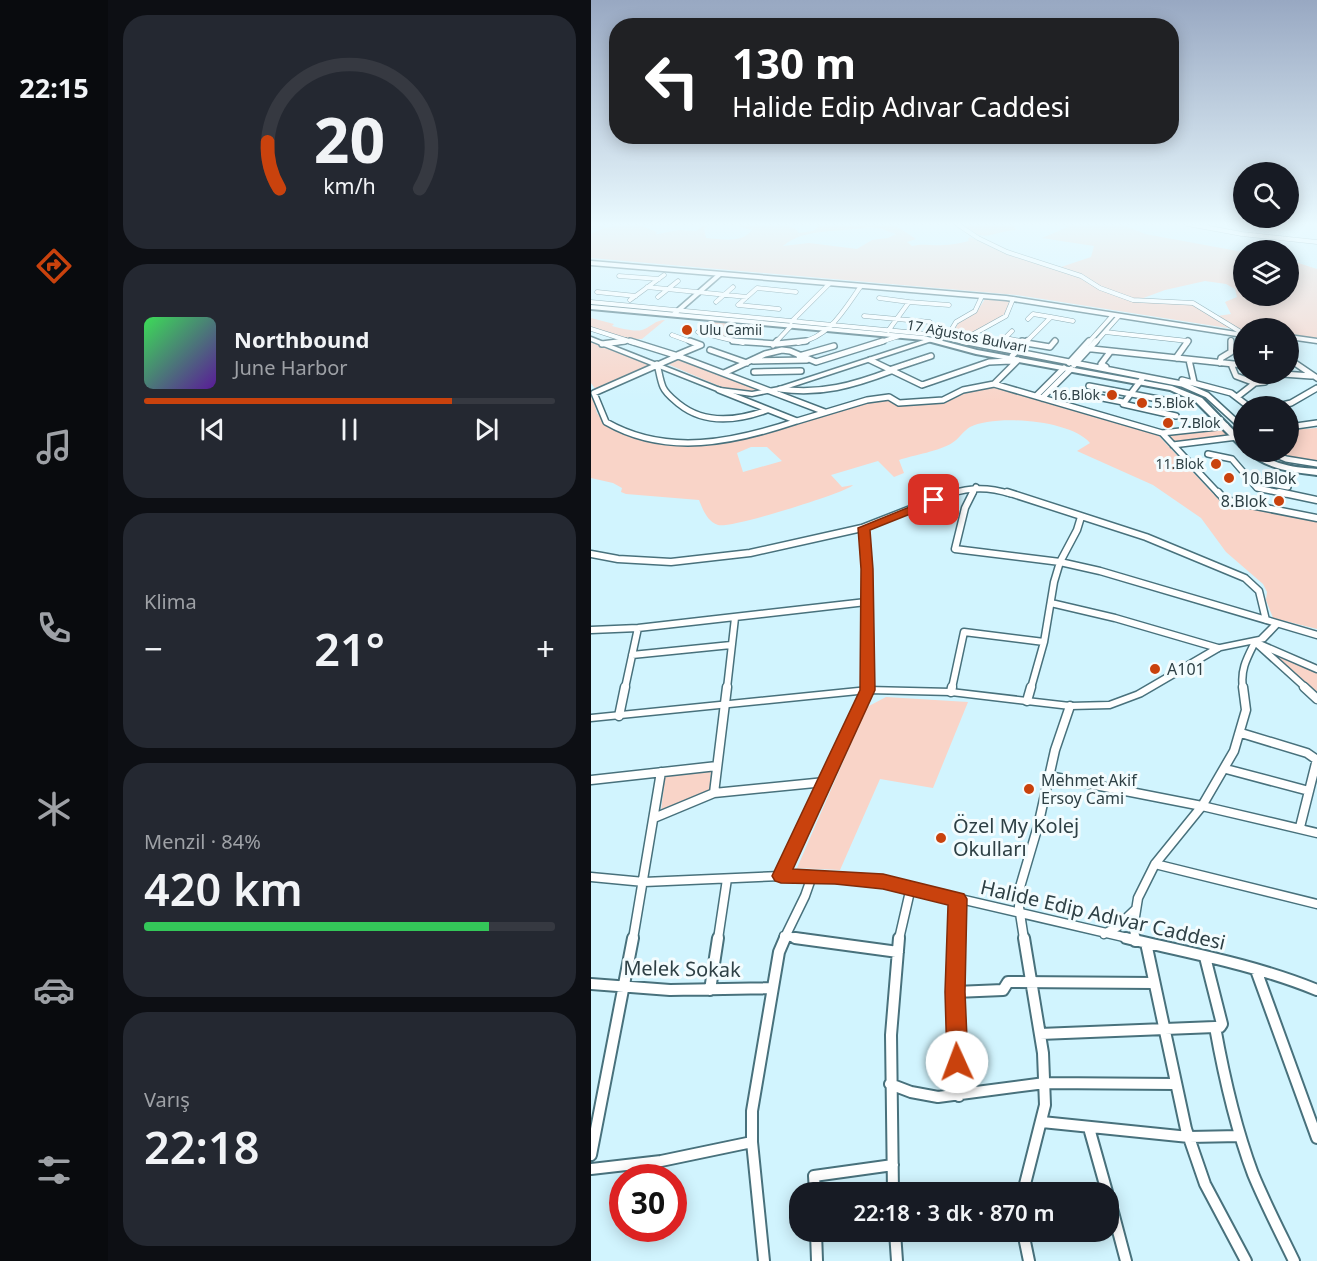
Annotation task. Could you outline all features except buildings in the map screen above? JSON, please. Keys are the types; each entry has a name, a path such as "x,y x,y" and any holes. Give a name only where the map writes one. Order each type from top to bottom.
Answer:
{"highway":[{"path":"817,283 1013,299 1116,316 1233,331"},
{"path":"839,283 1014,297 1233,331"},
{"path":"1299,340 1317,342"}],"main road":[{"name":"17 Ağustos Bulvarı","path":"591,305 887,331 934,339 976,352 1070,366 1177,387 1201,398 1233,430"},
{"name":"17 Ağustos Bulvarı","path":"829,327 934,339"},
{"name":"17 Ağustos Bulvarı","path":"1141,380 1172,388 1191,396 1233,432"},
{"path":"1270,462 1317,471"},
{"path":"1279,462 1317,471"}],"street":[{"path":"630,300 653,283"},
{"path":"658,297 676,283"},
{"path":"673,312 707,283"},
{"path":"1092,283 1103,290 1133,300 1193,303 1233,327"},
{"path":"773,345 829,284"},
{"path":"698,332 714,339 773,345 787,345 815,338 829,327 861,286"},
{"path":"647,287 747,297"},
{"path":"716,302 733,287"},
{"path":"779,309 738,305 757,288 796,292"},
{"path":"597,292 636,296"},
{"path":"947,337 958,321 975,311 982,296"},
{"path":"879,298 949,305"},
{"path":"961,341 1005,316 1013,299"},
{"path":"887,331 909,302"},
{"path":"1028,319 1033,314 1073,321"},
{"path":"864,316 930,322"},
{"path":"1039,397 1089,349 1116,316"},
{"path":"994,384 1026,342 1051,317"},
{"path":"591,329 677,356 825,412"},
{"path":"887,331 947,337 1014,357"},
{"path":"1012,331 1005,338 1050,347 1055,341"},
{"path":"1070,366 1083,348 1102,332 1188,341 1176,358"},
{"path":"672,335 701,345"},
{"path":"710,350 749,362 818,361 899,336"},
{"path":"591,339 797,421"},
{"path":"594,393 714,339"},
{"path":"719,390 746,393 780,389 934,339"},
{"path":"1220,363 1221,359 1231,350 1231,340"},
{"path":"602,344 629,341"},
{"path":"799,356 834,346"},
{"path":"1083,348 1231,364 1233,368"},
{"path":"724,374 777,351 789,351 807,360"},
{"path":"1110,352 1101,363 1102,365 1194,382 1235,396"},
{"path":"780,389 799,393 814,390 832,391 931,356"},
{"path":"870,360 915,384 924,386 989,362 1007,362 1014,357"},
{"path":"1188,360 1194,382"},
{"path":"777,372 779,361"},
{"path":"657,364 663,387 680,406 694,415 726,420 747,417 767,410"},
{"path":"1070,366 1188,386 1210,397 1233,419"},
{"path":"1299,366 1316,375"},
{"path":"754,372 801,371"},
{"path":"1299,374 1316,375"},
{"path":"1123,402 1141,380"},
{"path":"591,386 601,415 609,424 654,440 683,442 739,438 863,401 889,397 899,403 940,400 963,390 994,384 1162,434 1226,426"},
{"path":"1238,396 1254,384"},
{"path":"1089,386 1174,402"},
{"path":"1299,398 1317,388"},
{"path":"1081,394 1176,416"},
{"path":"1299,426 1316,424"},
{"path":"1162,434 1227,501 1317,519"},
{"path":"1173,446 1233,438"},
{"path":"1208,454 1232,459 1259,489 1316,500 1317,491"},
{"path":"1299,461 1317,464"},
{"path":"1250,480 1288,487"},
{"path":"976,487 965,508 955,549 1061,562 1163,588 1317,635"},
{"path":"591,554 634,562 739,556 864,528 948,495 976,487 1000,488 1174,547 1245,578 1257,585 1260,590 1261,608 1266,620"},
{"path":"1027,701 1044,642 1061,562 1081,517"},
{"path":"781,876 868,690 867,569 864,528"},
{"path":"591,630 638,628 866,602"},
{"path":"1051,603 1115,618 1218,648"},
{"path":"714,793 735,618"},
{"path":"591,718 868,690 951,692 1069,705 1100,706 1120,703 1218,648 1255,642 1268,636 1277,624"},
{"path":"619,716 638,628"},
{"path":"951,692 964,632 1044,642"},
{"path":"1255,642 1317,669"},
{"path":"1255,642 1317,699"},
{"path":"1246,1261 1206,1184 1189,1137 1135,910 1138,898 1155,864 1202,806 1226,769 1241,733 1246,710 1241,677 1243,667 1255,642"},
{"path":"632,655 731,645"},
{"path":"1026,1182 1042,1122 1045,1083 1019,894 1059,735 1069,705"},
{"path":"1241,733 1307,753 1317,760 1300,827"},
{"path":"591,780 717,766"},
{"path":"1226,769 1309,791"},
{"path":"591,1155 644,882 661,772"},
{"path":"1049,776 1202,806 1300,827 1317,833"},
{"path":"654,818 714,793 825,782"},
{"path":"1155,864 1317,904"},
{"path":"764,1261 752,1142 756,1083 772,988 784,936 807,892 812,876"},
{"name":"Halide Edip Adıvar Caddesi","path":"593,879 644,882 812,876 876,880 1205,957 1256,970 1316,991"},
{"path":"710,990 727,879"},
{"path":"893,1182 891,1024 898,952 912,887"},
{"path":"957,899 955,992 959,1096"},
{"path":"1104,934 1117,927 1135,910"},
{"path":"784,936 898,952"},
{"path":"1040,1034 1220,1027 1222,1024 1205,957"},
{"path":"1256,970 1317,1138"},
{"path":"955,992 1003,990 1008,982 1154,983"},
{"name":"Melek Sokak","path":"591,984 710,990 772,988"},
{"path":"1215,1027 1230,1102 1241,1136 1254,1174 1294,1261"},
{"path":"890,1084 912,1092 938,1097 1045,1083 1176,1084"},
{"path":"1042,1122 1189,1137 1241,1136"},
{"path":"1089,1128 1104,1182"},
{"path":"591,1169 661,1161 752,1142"},
{"path":"814,1182 814,1176 893,1165"},
{"path":"1119,1235 1126,1261"},
{"path":"816,1242 817,1261"},
{"path":"896,1242 897,1261"},
{"path":"1025,1242 1029,1261"}],"shaded area":[{"path":"877,283 1089,283 1124,299 1192,305 1233,329 1017,295"},
{"path":"1095,283 1197,283 1165,290 1138,300 1104,289"},
{"path":"1218,283 1233,283 1233,288 1226,284"},
{"path":"1299,283 1317,283 1317,338 1299,336 1299,318 1233,318 1233,325 1217,316 1231,314 1225,302 1233,299 1233,306 1299,306"},
{"path":"985,299 1010,301 1004,315 960,340 950,337 959,322 978,310"},
{"path":"591,318 627,330 642,330 658,321 665,320 642,339 631,339 591,328"},
{"path":"710,320 759,325 742,341 703,332"},
{"path":"591,342 652,366 596,390 591,383"},
{"path":"678,357 766,391 744,392 726,389 665,363"},
{"path":"990,385 1157,434 1220,501 1317,521 1317,629 1273,618 1263,584 1226,552 1201,518 1153,485 1077,451 1090,443 1080,435 1050,424 1014,420 982,423 970,427 947,446 899,460 904,473 894,477 878,461 831,475 842,487 853,485 846,489 788,509 727,525 718,525 711,521 699,500 626,494 621,492 622,488 613,483 591,478 591,389 597,413 608,427 640,439 691,444 748,438 861,403 887,399 897,405 938,402","holes":["751,447 767,447 782,461 743,472 737,453"]},
{"path":"1223,427 1233,437 1176,444 1167,434"},
{"path":"1317,428 1317,462 1299,460 1299,429"},
{"path":"1267,650 1317,673 1317,694"},
{"path":"886,697 968,702 933,788 880,779 840,870 797,868 867,707"},
{"path":"709,769 711,772 710,788 706,794 661,811 665,776"}],"place":[{"name":"Ulu Camii","path":"687,330"},
{"name":"16.Blok","path":"1112,395"},
{"name":"5.Blok","path":"1142,403"},
{"name":"7.Blok","path":"1168,423"},
{"name":"11.Blok","path":"1216,464"},
{"name":"10.Blok","path":"1229,478"},
{"name":"8.Blok","path":"1279,501"},
{"name":"A101","path":"1155,669"},
{"name":"Mehmet Akif Ersoy Cami","path":"1029,789"},
{"name":"Özel My Kolej Okulları","path":"941,838"}],"route":[{"path":"934,500 864,528 867,569 868,690 781,876 883,881 957,899 955,992 957,1062"}]}
